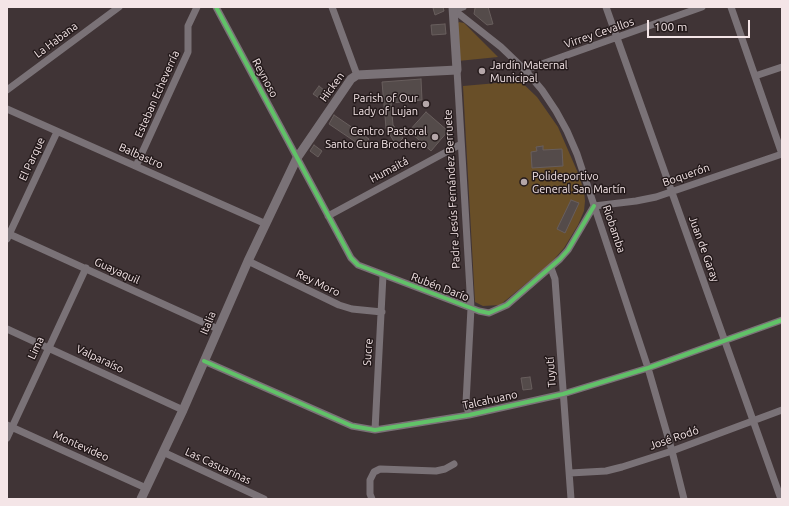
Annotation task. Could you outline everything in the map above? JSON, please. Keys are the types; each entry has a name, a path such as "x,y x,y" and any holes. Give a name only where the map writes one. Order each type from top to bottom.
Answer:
{"street":[{"name":"La Habana","path":"7,90 119,7"},
{"name":"Esteban Echeverría","path":"136,166 188,52 188,26 197,7"},
{"name":"Reynoso","path":"216,7 297,158"},
{"path":"332,7 357,75"},
{"name":"Juan de Garay","path":"606,7 781,499"},
{"name":"Virrey Cevallos","path":"525,70 702,7"},
{"path":"731,7 782,154"},
{"name":"Padre Jesús Fernández Berruete","path":"457,8 457,70 470,308 466,403 469,415"},
{"name":"Riobamba","path":"457,8 525,70 556,110 578,154 648,368 684,499"},
{"path":"755,76 782,67"},
{"name":"Hicken","path":"297,158 351,79 357,75 457,70"},
{"name":"Balbastro","path":"7,109 266,224"},
{"name":"El Parque","path":"8,235 57,132"},
{"name":"Humaitá","path":"328,216 461,144"},
{"name":"Boquerón","path":"594,206 656,197 782,154"},
{"name":"Rubén Darío","path":"297,158 328,216 358,266 470,308 489,313 497,311 507,305 551,268 568,250 594,206"},
{"name":"Italia","path":"141,499 183,410 248,262 297,158"},
{"name":"Guayaquil","path":"8,235 86,268 218,329"},
{"name":"Rey Moro","path":"248,262 339,305 352,309 382,312"},
{"name":"Lima","path":"7,438 10,426 86,268"},
{"name":"Tuyutí","path":"551,268 555,279 571,499"},
{"name":"Sucre","path":"375,430 383,275"},
{"name":"Talcahuano","path":"204,362 352,426 375,430 469,415 563,394 648,368 782,320"},
{"name":"Valparaíso","path":"7,329 49,347 183,410"},
{"name":"José Rodó","path":"570,473 606,471 672,451 782,410"},
{"name":"Montevideo","path":"10,426 146,488"},
{"name":"Las Casuarinas","path":"163,452 264,499"},
{"path":"372,499 370,494 370,480 374,472 380,469 436,471 445,470 454,464"}],"shaded area":[{"path":"459,22 464,23 498,57 458,61"},
{"name":"Polideportivo General San Martín","path":"514,75 537,97 558,127 578,173 584,191 584,211 578,225 564,248 550,264 500,305 483,306 475,302 463,86 497,83"}],"building":[{"path":"443,7 444,11 435,15 433,8"},
{"path":"488,7 493,24 487,25 474,14 475,8"},
{"path":"445,24 446,34 432,35 431,25"},
{"path":"421,79 422,100 391,103 393,125 403,138 396,145 386,128 382,82"},
{"path":"319,86 330,95 325,102 313,94"},
{"path":"426,112 448,131 431,151 409,131"},
{"path":"334,115 369,139 363,147 329,124"},
{"path":"314,145 322,151 318,157 310,151"},
{"path":"543,146 543,150 562,149 563,166 532,168 531,152 537,151 536,147"},
{"path":"571,200 579,203 565,233 557,229"},
{"path":"530,377 532,389 523,390 521,378"}],"cycle path":[{"path":"216,7 351,258 358,265 479,311 489,313 507,305 560,259 568,250 594,206"},
{"path":"204,361 352,426 375,430 469,415 563,394 648,368 782,320"}],"place":[{"name":"Jardín Maternal Municipal","path":"482,71"},
{"name":"Parish of Our Lady of Lujan","path":"426,104"},
{"name":"Centro Pastoral Santo Cura Brochero","path":"435,137"},
{"name":"Polideportivo General San Martín","path":"524,182"}]}
